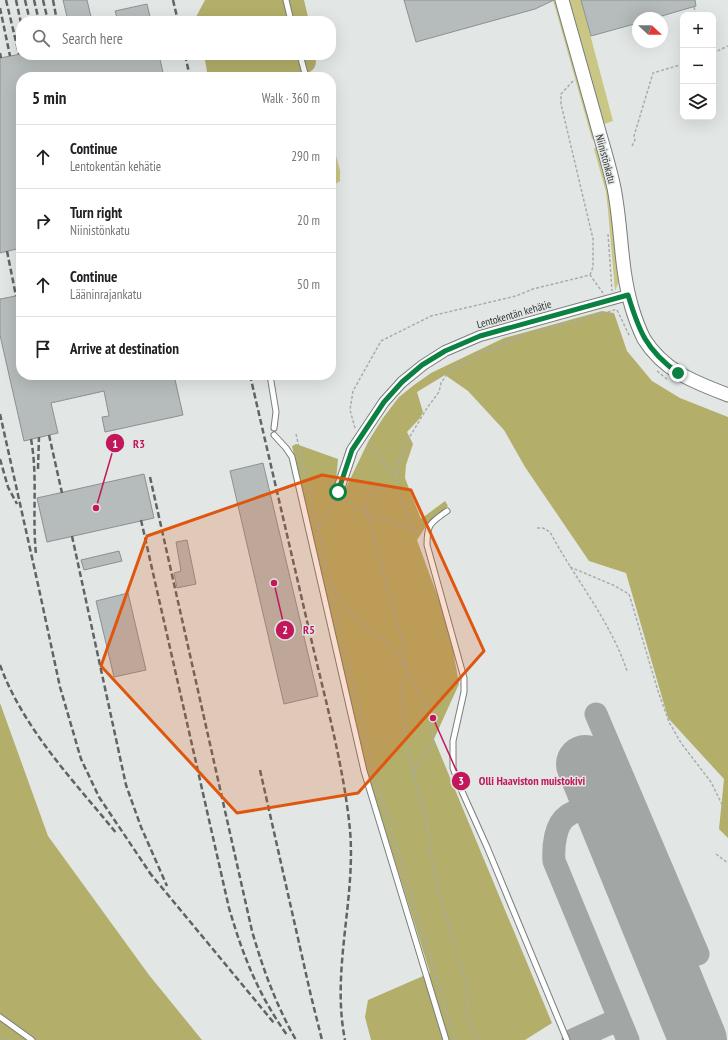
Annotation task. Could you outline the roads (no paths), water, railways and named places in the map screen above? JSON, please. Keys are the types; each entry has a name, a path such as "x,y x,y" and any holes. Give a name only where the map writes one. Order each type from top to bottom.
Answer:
{"street":[{"name":"Niinistönkatu","path":"562,0 614,187 624,273 628,295 636,321 644,338 665,364 691,380 728,395"},
{"name":"Lentokentän kehätie","path":"338,492 352,450 384,402 402,382 422,365 445,351 480,336 628,295"}],"lane":[{"path":"286,0 290,16"},
{"path":"301,60 305,72"},
{"path":"271,380 276,412 274,428"},
{"path":"274,435 292,457 364,772 446,1040"},
{"path":"447,511 433,521 427,532 427,545 464,678 464,692 453,741 453,768 460,787 488,847 567,1040"},
{"path":"0,1017 32,1040"}],"railway":[{"path":"6,0 16,42"},
{"path":"16,0 19,16"},
{"path":"25,0 29,16"},
{"path":"34,0 38,16"},
{"path":"43,0 47,16"},
{"path":"53,0 56,16"},
{"path":"173,0 177,16"},
{"path":"0,8 10,56"},
{"path":"0,53 1,58"},
{"path":"186,60 189,72"},
{"path":"7,251 16,296"},
{"path":"251,380 344,784 350,830 351,856 341,988 341,1014 345,1040"},
{"path":"0,414 60,687 81,759 99,797 152,876"},
{"path":"49,435 62,493"},
{"path":"38,469 39,437"},
{"path":"31,439 35,482 36,554"},
{"path":"0,459 8,487 17,504"},
{"path":"150,477 252,931 271,987 282,1014 296,1040"},
{"path":"141,520 229,908 252,974 268,1005 287,1035"},
{"path":"72,536 126,785 141,827 167,886"},
{"path":"0,665 10,689 36,733 67,774 117,834"},
{"path":"260,770 322,1040"},
{"path":"149,872 274,1023"}],"place":[{"name":"R3","path":"96,508"},
{"name":"R5","path":"274,583"},
{"name":"Olli Haaviston muistokivi","path":"433,718"}]}
